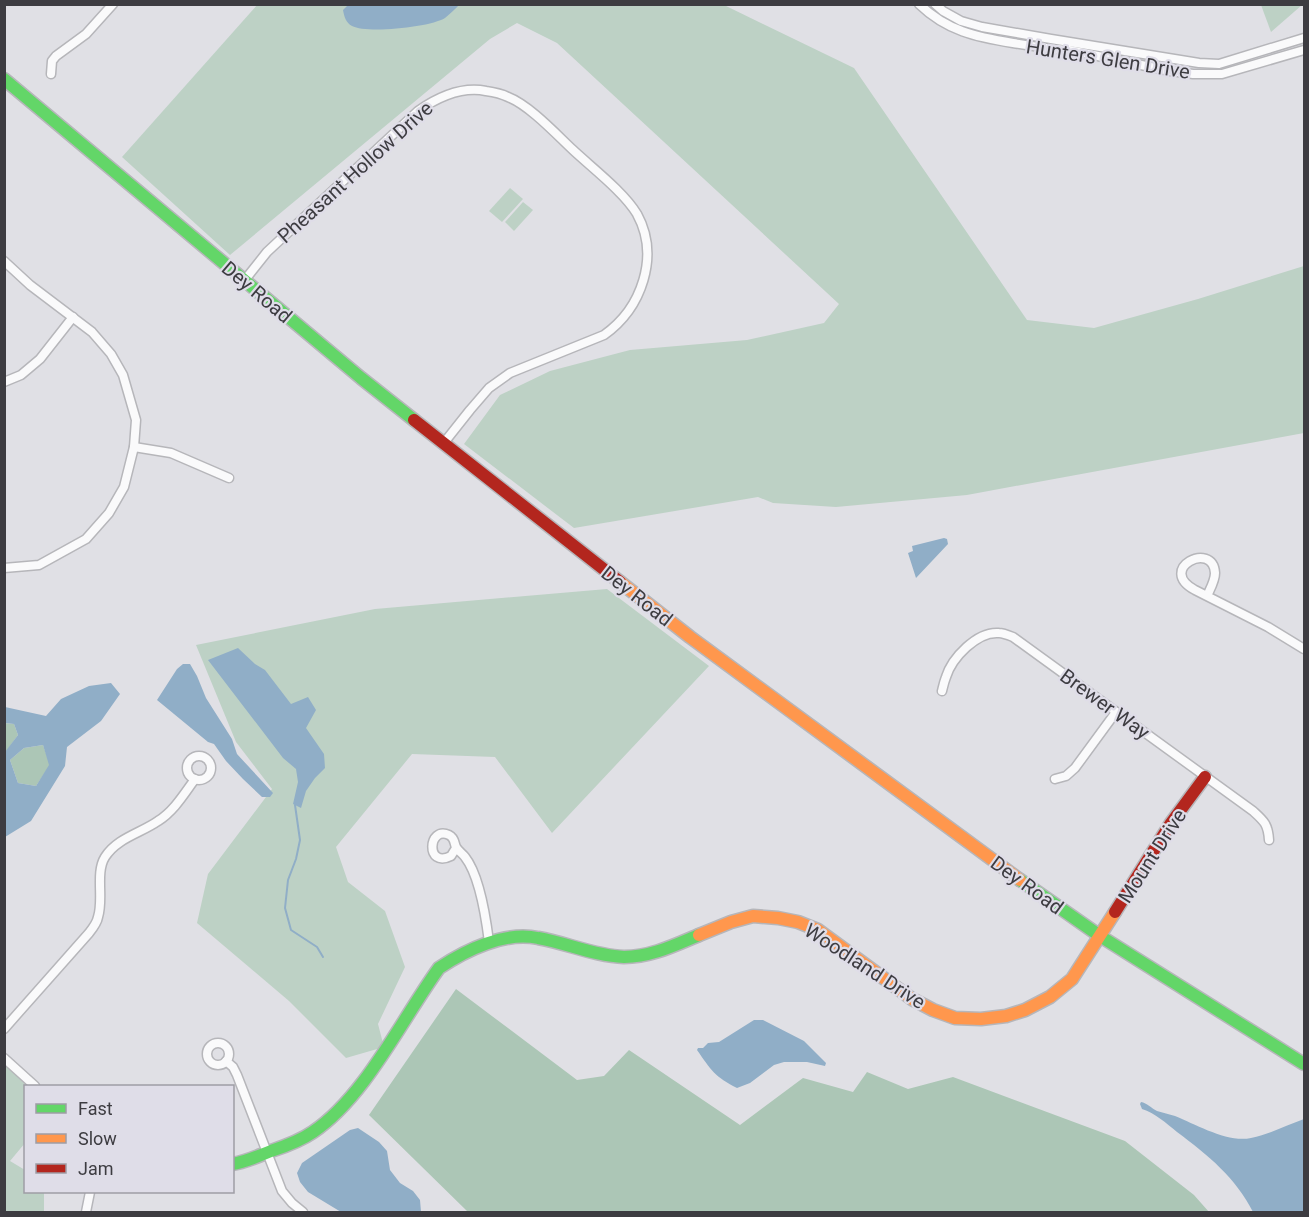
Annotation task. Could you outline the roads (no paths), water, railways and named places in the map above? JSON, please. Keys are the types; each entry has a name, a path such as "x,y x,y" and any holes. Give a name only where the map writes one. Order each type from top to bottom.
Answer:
{"main road":[{"name":"Dey Road","path":"4,79 361,378 690,637 1013,875 1100,936 1305,1064"},
{"name":"Mount Drive","path":"1100,936 1171,824 1205,777"},
{"name":"Woodland Drive","path":"234,1164 285,1146 315,1130 336,1113 356,1091 439,968 455,957 489,942 517,937 536,937 597,953 624,957 654,954 731,922 753,916 778,918 798,922 818,930 894,987 933,1010 956,1018 981,1019 1006,1016 1025,1010 1050,997 1072,979 1100,936"}],"street":[{"path":"51,74 52,61 56,56 86,34 113,4"},
{"name":"Hunters Glen Drive","path":"919,4 930,15 954,29 977,37 1049,49 1069,50 1192,74 1222,74 1305,50"},
{"name":"Hunters Glen Drive","path":"935,4 942,12 982,27 1199,63 1219,64 1305,38"},
{"name":"Pheasant Hollow Drive","path":"244,281 267,252 291,229 418,111 433,100 467,90 484,90 510,98 532,113 624,197 636,214 644,232 647,250 647,266 641,290 616,327 604,335 510,373 489,388 443,444"},
{"path":"4,261 30,285 92,332 111,354 123,375 136,420 134,447 124,487 109,513 86,539 39,565 4,568"},
{"path":"4,382 21,375 40,359 73,317"},
{"path":"134,447 171,453 230,478"},
{"path":"1207,596 1214,580 1214,569 1208,561 1198,558 1189,560 1183,568 1183,578 1190,587 1207,596 1268,627 1305,649"},
{"name":"Brewer Way","path":"942,691 951,666 974,640 987,634 1000,633 1013,637 1253,811 1264,821 1269,840"},
{"path":"1055,779 1066,776 1075,768 1116,712"},
{"path":"4,1029 95,925 100,908 102,861 106,854 123,840 158,822 176,805 195,779"},
{"path":"456,848 467,860 475,876 486,915 489,942"},
{"path":"4,1058 34,1085"},
{"path":"226,1061 237,1075 282,1191 303,1212"},
{"path":"86,1212 90,1193"}],"water":[{"path":"348,5 459,5 445,18 427,24 371,29 352,26 348,23 343,10"},
{"path":"947,539 948,544 916,578 908,553 913,551 912,546"},
{"path":"238,648 265,670 291,704 308,697 316,710 306,728 324,754 325,768 306,791 301,808 293,804 298,782 296,769 283,758 208,660"},
{"path":"183,664 190,664 206,698 232,739 237,754 273,793 270,797 262,797 226,761 214,744 208,742 157,700 177,669"},
{"path":"111,683 120,694 101,721 67,747 65,766 31,821 5,837 5,752 18,735 14,724 5,723 5,707 46,716 61,699 89,686","holes":["43,745 49,765 36,786 18,783 10,760 24,748"]},
{"path":"754,1020 763,1020 804,1041 826,1063 825,1066 807,1062 784,1062 774,1065 750,1083 737,1088 723,1080 710,1068 697,1050 698,1048 703,1048 708,1043 719,1042"},
{"path":"1141,1102 1157,1111 1223,1136 1242,1139 1272,1132 1304,1119 1304,1212 1253,1212 1238,1188 1220,1168 1165,1122 1142,1109"},
{"path":"358,1128 379,1142 387,1151 390,1170 400,1183 413,1191 420,1200 421,1212 341,1212 308,1192 300,1182 297,1173 302,1163 350,1130"}],"waterway":[{"path":"295,805 300,840 288,880 285,908 291,930 317,947 323,957"}]}
